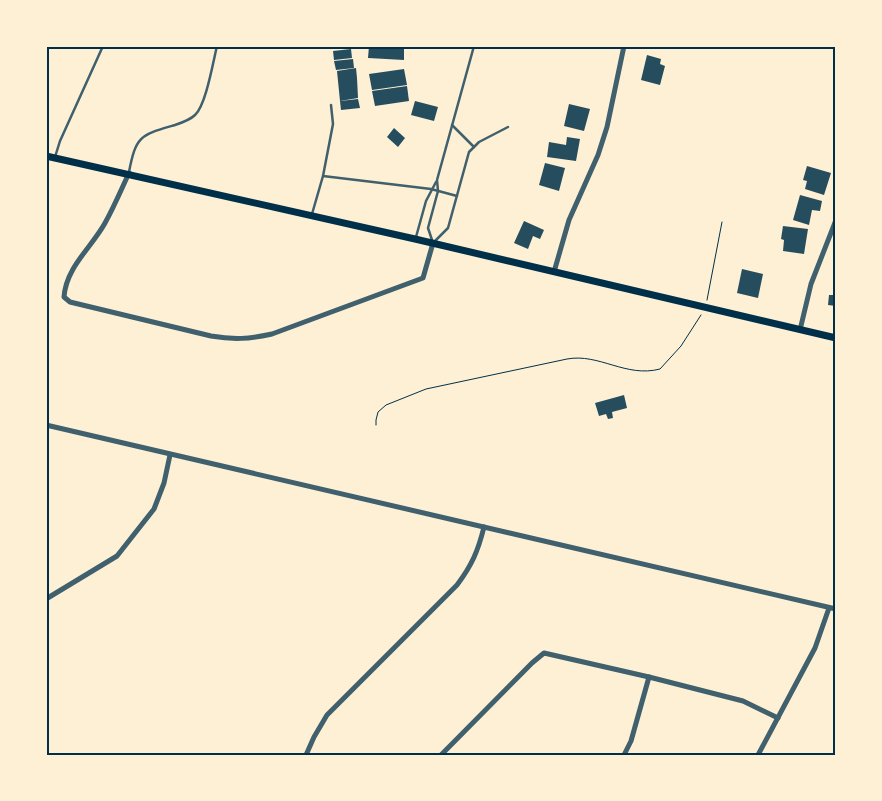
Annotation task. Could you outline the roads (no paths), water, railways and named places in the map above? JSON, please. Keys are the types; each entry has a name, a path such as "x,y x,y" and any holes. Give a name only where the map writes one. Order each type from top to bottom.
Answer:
{"main road":[{"path":"46,156 129,173 433,243 836,338"}],"street":[{"path":"554,272 569,220 598,155 607,127 624,46"},
{"path":"129,173 105,224 80,257 65,287 64,297 70,302 211,336 234,340 253,338 272,334 423,278 433,243"},
{"path":"800,330 811,284 836,220"},
{"path":"46,425 836,609"},
{"path":"46,598 117,556 154,508 164,484 170,455"},
{"path":"306,755 314,736 327,716 457,585 469,570 478,552 484,527"},
{"path":"758,755 816,648 829,608"},
{"path":"441,755 544,653 743,700 778,718"},
{"path":"624,755 632,741 648,677"}],"lane":[{"path":"55,157 60,141 103,46"},
{"path":"129,173 137,142 146,133 184,122 196,115 203,104 217,46"},
{"path":"415,239 431,189 437,180 474,46"},
{"path":"312,216 323,176 333,124 331,105"},
{"path":"452,125 474,147"},
{"path":"437,180 438,191 428,228 433,243 448,228 469,152 479,142 508,127"},
{"path":"323,176 431,189 457,196"}]}
